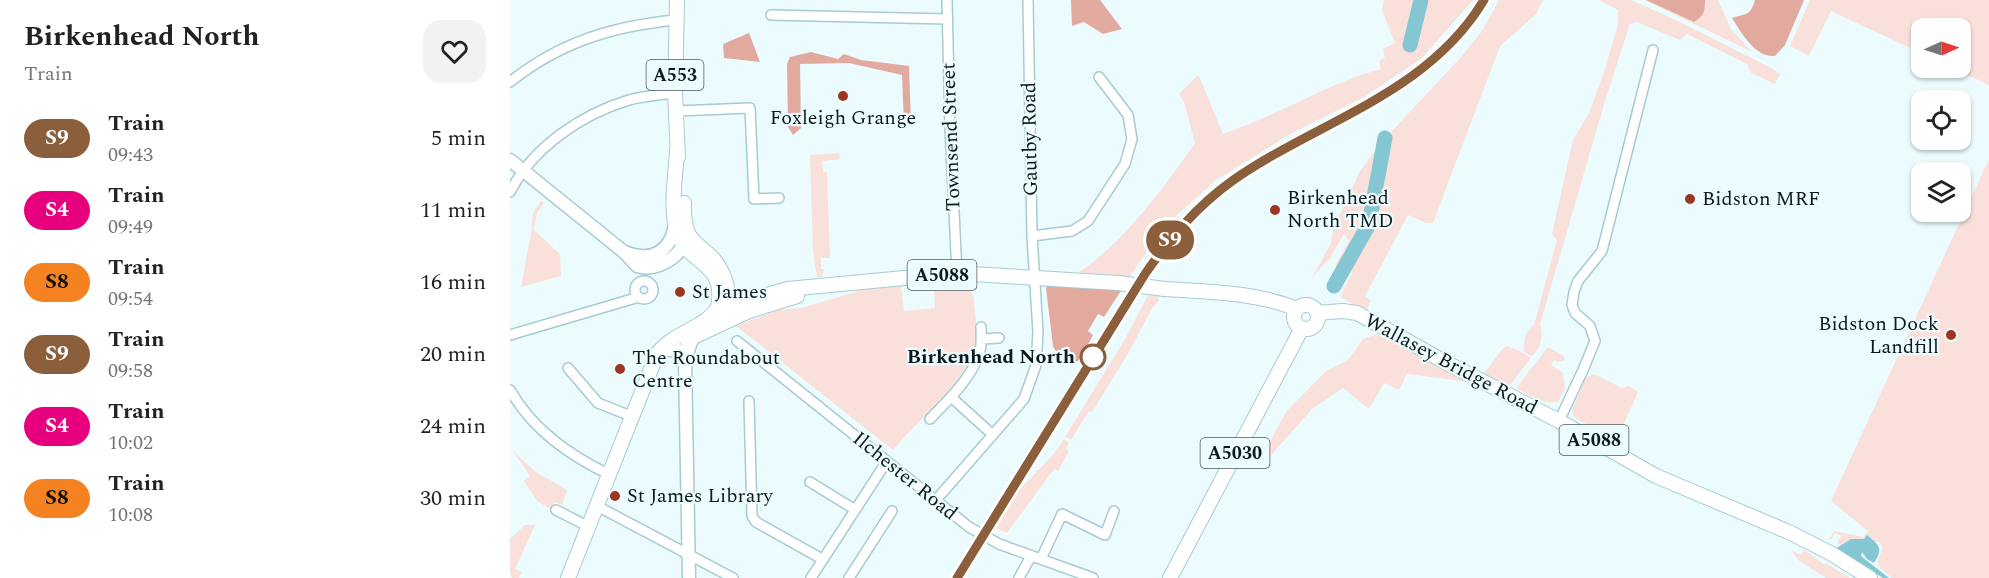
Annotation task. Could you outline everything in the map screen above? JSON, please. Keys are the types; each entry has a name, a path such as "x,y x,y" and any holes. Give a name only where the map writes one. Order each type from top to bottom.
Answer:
{"main road":[{"name":"A553","path":"677,0 675,93 680,224 688,232 683,243"},
{"name":"A553","path":"683,243 713,273 729,309 727,318 723,322"},
{"name":"A553","path":"683,243 717,263 723,274 723,296"},
{"name":"A5088","path":"723,322 745,308 788,289 957,274 1118,283 1257,297 1297,309"},
{"path":"651,374 657,354 663,346 675,336 708,318 716,311 723,296 745,308"},
{"path":"1302,306 1311,306 1317,313 1318,321 1308,329 1302,328 1294,318 1297,309 1302,306"},
{"name":"A5088","path":"708,318 729,309 745,308"},
{"name":"Wallasey Bridge Road","path":"1317,313 1357,313 1559,421 1656,476 1791,533 1832,554 1870,578"},
{"path":"568,578 657,363 669,350 723,322"},
{"name":"A5030","path":"1170,578 1302,328"}],"street":[{"name":"Townsend Street","path":"947,0 957,274"},
{"name":"Gautby Road","path":"936,500 1024,399 1036,365 1038,332 1033,279 1028,0"},
{"path":"771,15 947,19"},
{"path":"510,82 556,51 585,38 637,24 676,20"},
{"path":"1559,421 1594,341 1590,326 1575,313 1572,305 1574,292 1578,281 1602,251 1653,50"},
{"path":"1032,236 1072,231 1088,221 1125,164 1132,139 1128,115 1099,77"},
{"path":"510,192 524,171 557,137 587,117 629,100 675,93"},
{"path":"749,98 755,211"},
{"path":"676,111 750,108"},
{"path":"510,160 624,252 633,263 647,268 659,265 674,256 683,243 680,224"},
{"path":"754,199 779,198"},
{"path":"624,252 637,257 648,257 683,243"},
{"path":"674,256 686,255 699,259"},
{"path":"510,335 639,297"},
{"path":"930,419 951,396 976,360 981,327"},
{"path":"689,578 685,360 695,336"},
{"path":"981,339 999,338"},
{"name":"Ilchester Road","path":"737,341 969,527 999,544 1091,578"},
{"path":"669,350 679,350 685,360"},
{"path":"568,368 598,404 633,417"},
{"path":"510,390 534,422 561,448 610,475"},
{"path":"951,396 993,435"},
{"path":"749,401 752,516 756,522 822,559"},
{"path":"811,578 887,461"},
{"path":"810,482 854,509"},
{"path":"597,506 733,578"},
{"path":"556,510 589,527"},
{"path":"849,578 890,514 879,511"},
{"path":"1019,578 1036,557 1062,514 1105,535 1114,511"}],"shaded area":[{"path":"1071,0 1100,0 1122,29 1103,34 1084,22 1072,26"},
{"path":"1384,0 1418,0 1407,44 1416,46 1427,0 1473,0 1422,58 1364,97 1290,134 1216,180 1167,224 1129,277 1079,272 1112,246 1127,230 1157,196 1195,143 1184,102 1179,94 1197,76 1199,76 1223,134 1253,123 1338,84 1381,69 1379,61 1385,58 1383,49 1395,43 1382,10"},
{"path":"1499,0 1543,0 1536,14 1500,46 1433,223 1426,223 1408,215 1365,296 1371,301 1366,311 1340,297 1352,273 1348,271 1373,223 1392,131 1462,56 1482,31"},
{"path":"1599,0 1631,0 1678,21 1780,74 1775,84 1751,73 1747,64 1687,34 1680,40 1637,22 1630,24 1605,101 1540,324 1541,342 1532,356 1524,352 1524,340 1534,325 1557,240 1552,234 1573,140 1589,113 1618,25 1618,10"},
{"path":"1645,0 1718,0 1731,29 1752,52"},
{"path":"1646,0 1705,0 1705,7 1700,18 1694,22"},
{"path":"1755,0 1804,0 1785,45 1775,56 1768,56 1755,49 1732,18 1749,12"},
{"path":"1810,0 1989,0 1989,85 1971,77 1971,18 1911,18 1911,48 1831,11 1809,56 1790,46"},
{"path":"749,33 760,62 724,58 723,44"},
{"path":"811,52 838,59 844,54 861,60 909,66 911,125 904,124 902,75 849,63 800,64 801,128 793,135 788,127 787,64 790,57"},
{"path":"1378,147 1361,230 1338,272 1336,264 1349,241 1344,234 1330,258 1313,276 1331,243 1333,229 1360,171"},
{"path":"839,153 840,159 822,161 823,172 827,172 830,258 821,258 821,269 824,269 822,277 817,277 813,251 810,155"},
{"name":"Bidston Dock Landfill","path":"1989,159 1989,578 1892,578 1878,566 1883,547 1879,542 1875,542 1867,535 1864,539 1851,539 1840,545 1837,543 1841,536 1835,533 1831,540 1829,539 1834,531 1863,537 1868,531 1831,501 1960,222 1971,222 1971,198"},
{"path":"541,201 544,203 537,213 534,230 560,254 561,276 521,287 533,217"},
{"path":"1047,285 1124,286 1104,317 1098,314 1088,331 1093,335 1081,358 1075,363 1055,350 1053,346"},
{"path":"901,286 904,311 935,308 934,290 969,289 973,295 976,337 969,362 950,389 893,450 736,326 778,310 801,308 862,290"},
{"path":"1148,295 1158,296 1158,301 1129,352 1092,412 1089,411 1071,440 1065,437 1125,339"},
{"path":"1378,334 1469,382 1407,374 1399,390 1384,383 1369,409 1343,388 1312,409 1264,463 1258,464 1286,412 1326,371 1348,360 1363,339"},
{"path":"1507,346 1531,358 1510,385 1483,375 1503,348"},
{"path":"1548,347 1564,356 1565,360 1559,362 1554,360 1551,365 1563,373 1565,389 1558,402 1541,401 1516,388"},
{"path":"1594,374 1622,388 1629,386 1638,392 1617,439 1614,440 1574,417 1572,410 1586,377"},
{"path":"1064,439 1069,443 1066,449 1069,451 1058,471 1054,469 1007,533 993,527 1020,489 1052,456"},
{"path":"513,451 536,472 567,490 562,505 554,502 551,509 538,502 524,481 530,476"},
{"path":"525,525 535,525 515,569 522,572 519,578 512,578 510,539"},
{"path":"1791,550 1801,555 1804,550 1825,565 1826,563 1850,578 1826,578 1798,560"}],"water":[{"path":"1867,535 1879,547 1879,554 1874,563 1862,552 1861,556 1889,578 1883,578 1835,549 1851,539 1864,539"}],"waterway":[{"path":"1410,45 1421,0"},
{"path":"1334,286 1369,224 1385,138"}],"railway":[{"path":"957,578 1140,280 1179,228 1229,184 1386,93 1423,67 1456,37 1484,0"}],"train":[{"name":"S9","path":"957,578 1145,274 1165,245 1186,221 1216,193 1260,163 1359,111 1404,83 1445,48 1484,0"}],"place":[{"name":"Foxleigh Grange","path":"843,96"},
{"name":"Bidston MRF","path":"1690,199"},
{"name":"Birkenhead North TMD","path":"1275,210"},
{"name":"St James","path":"680,292"},
{"name":"Bidston Dock Landfill","path":"1951,335"},
{"name":"Birkenhead North","path":"1093,357"},
{"name":"The Roundabout Centre","path":"620,369"},
{"name":"St James Library","path":"615,496"}]}
